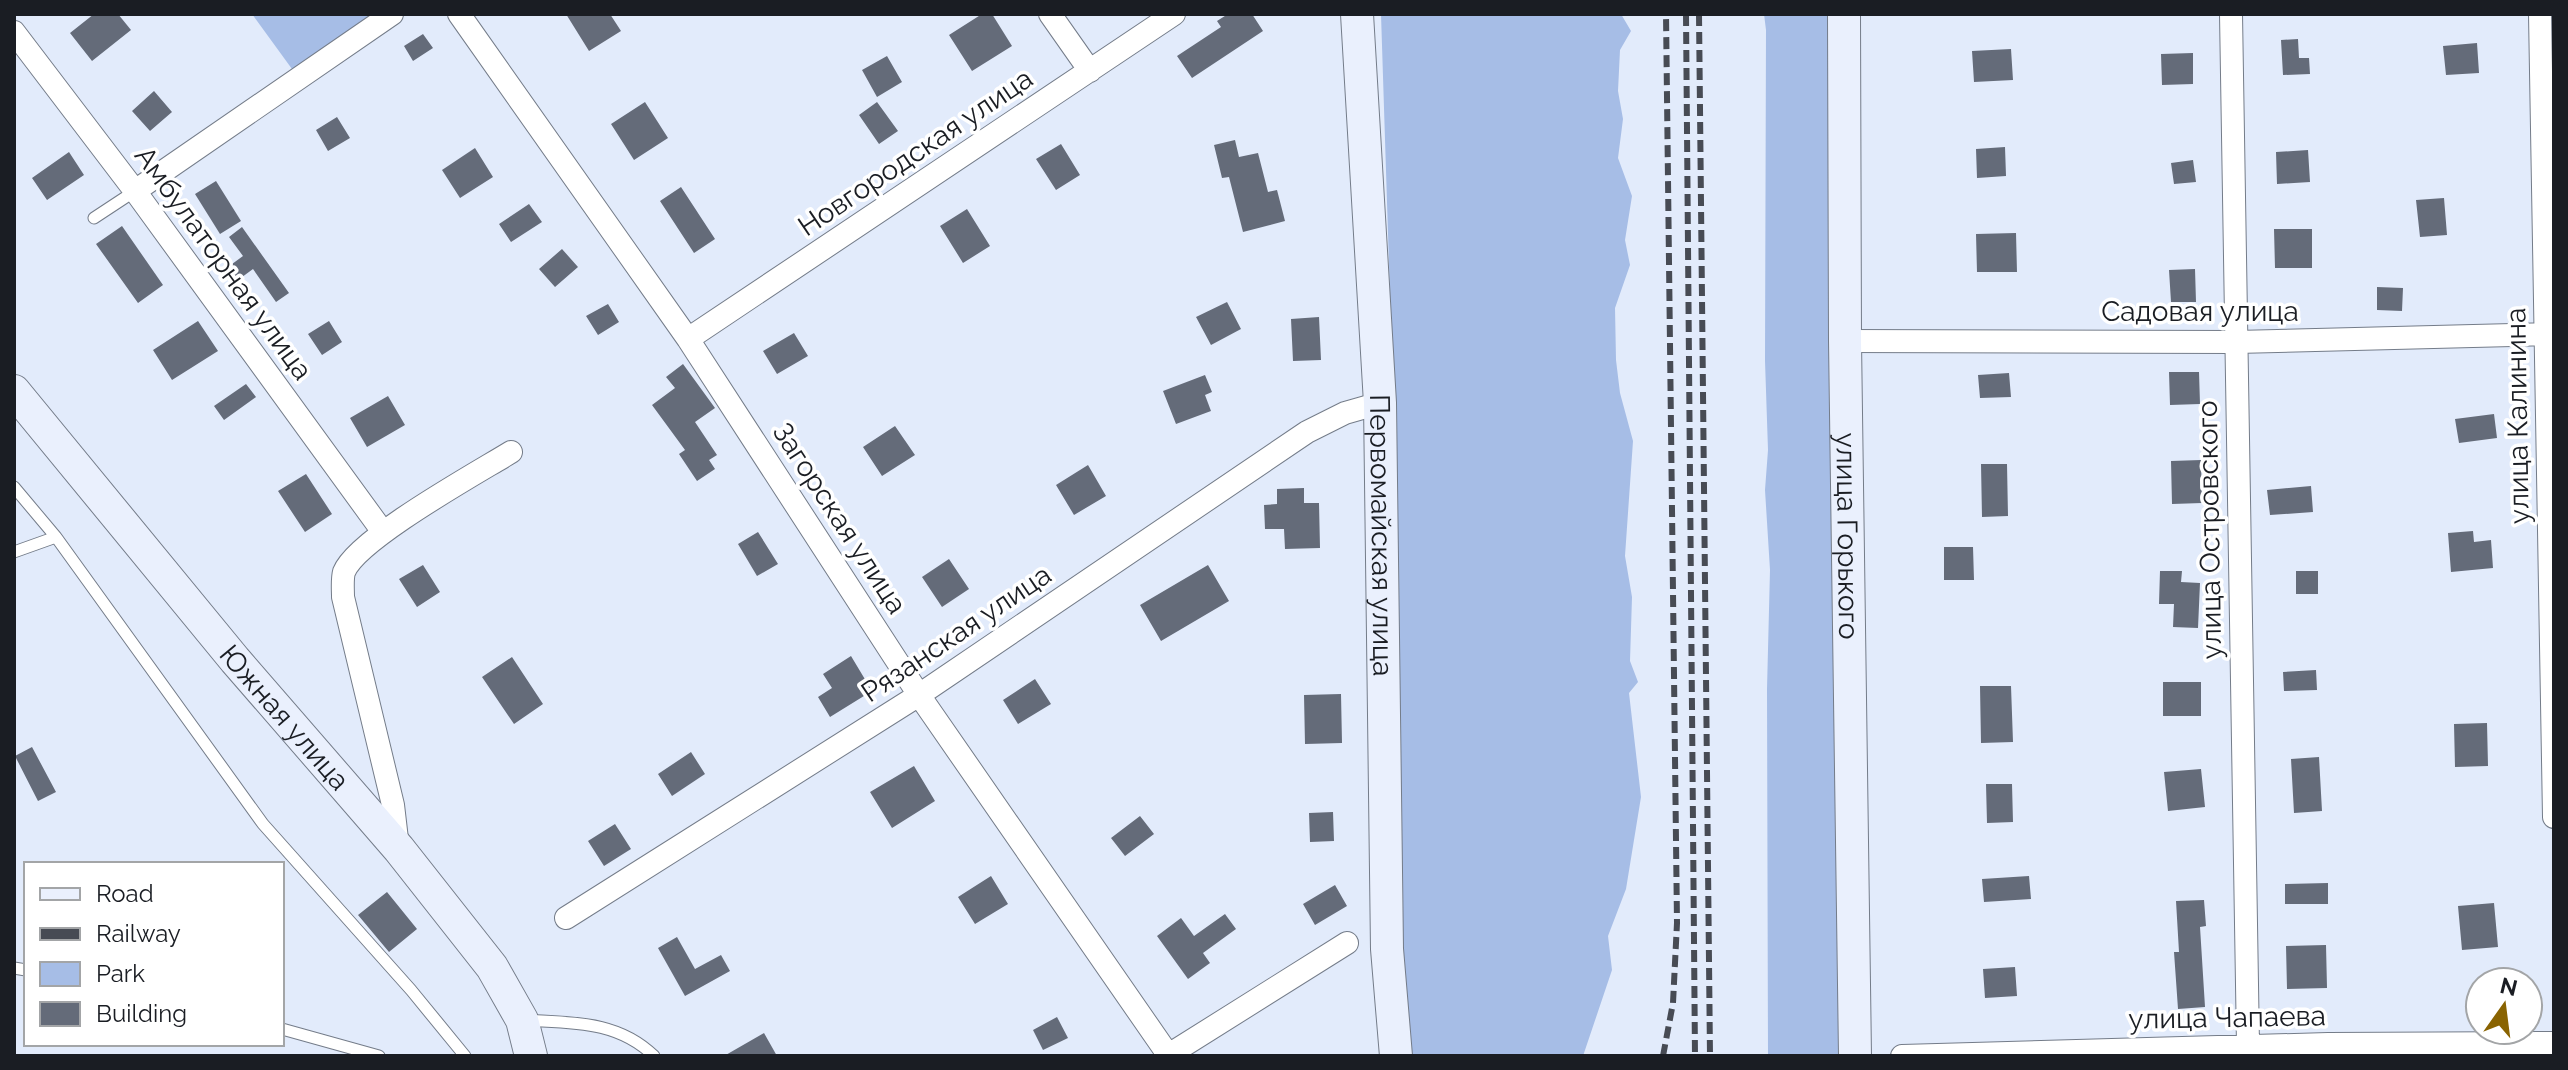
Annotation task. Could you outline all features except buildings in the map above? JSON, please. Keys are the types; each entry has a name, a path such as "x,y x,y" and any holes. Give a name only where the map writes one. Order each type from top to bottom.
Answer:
{"street":[{"path":"135,191 392,14"},
{"name":"Загорская улица","path":"459,14 688,339 919,695 1168,1056"},
{"path":"1050,14 1090,71"},
{"name":"Новгородская улица","path":"688,339 1174,14"},
{"name":"Первомайская улица","path":"1357,14 1380,403 1387,949 1396,1056"},
{"name":"улица Горького","path":"1844,14 1845,341 1855,1056"},
{"name":"улица Островского","path":"2231,14 2248,1045"},
{"name":"улица Калинина","path":"2540,14 2550,334 2554,817"},
{"name":"Амбулаторная улица","path":"14,32 135,191 383,532"},
{"name":"Садовая улица","path":"1845,341 2236,342 2550,334"},
{"name":"Южная улица","path":"14,391 235,660 399,849 492,967 522,1020 531,1056"},
{"name":"Рязанская улица","path":"566,918 919,695 1307,432 1345,413 1380,403"},
{"path":"399,849 393,805 343,597 343,574 357,553 383,532 511,452"},
{"path":"1168,1056 1347,943"},
{"name":"улица Чапаева","path":"1902,1056 2248,1045 2328,1050 2554,1043"}],"lane":[{"path":"94,218 135,191"},
{"path":"14,487 56,537 263,824 411,990 465,1056"},
{"path":"14,552 56,537"},
{"path":"522,1020 597,1024 640,1043 654,1056"},
{"path":"284,1030 379,1056"}],"green space":[{"path":"252,14 378,14 292,69"},
{"path":"1381,14 1621,14 1631,31 1620,50 1618,91 1623,119 1618,158 1632,196 1625,240 1630,265 1615,308 1620,393 1633,441 1625,556 1632,597 1630,661 1638,682 1629,693 1641,797 1626,889 1608,936 1612,970 1583,1056 1408,1056 1397,929 1399,578"},
{"path":"1764,14 1834,14 1845,1056 1768,1056 1767,689 1770,570 1765,490 1768,450"}],"railway":[{"path":"1663,1056 1673,1003 1677,923 1666,14"},
{"path":"1686,14 1695,1056"},
{"path":"1699,14 1710,1056"}]}
